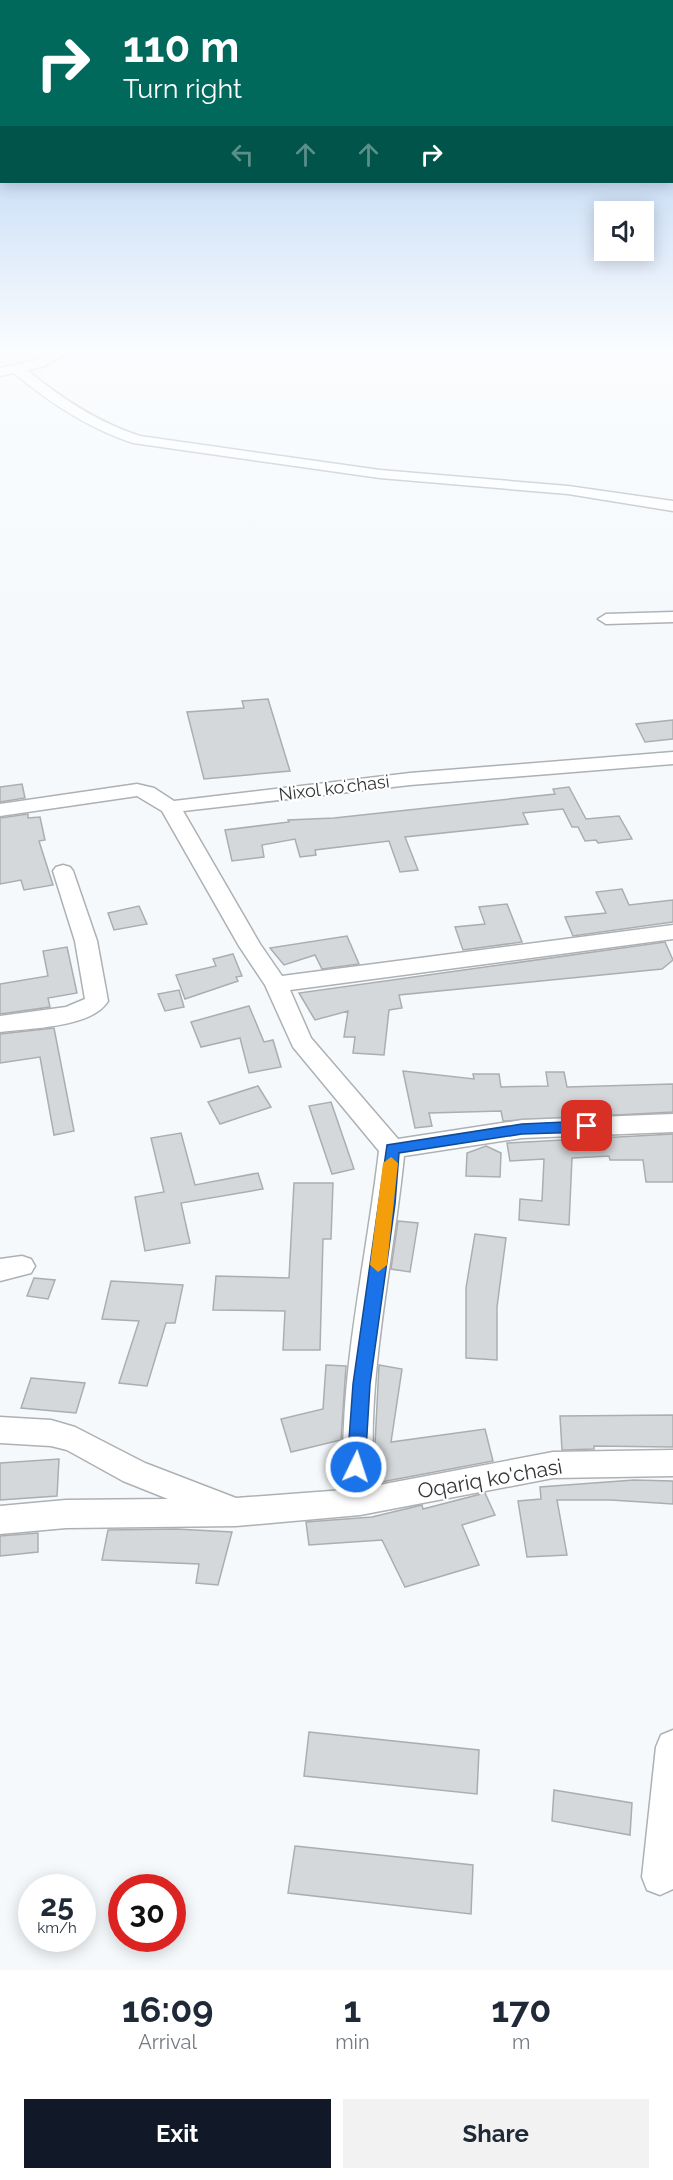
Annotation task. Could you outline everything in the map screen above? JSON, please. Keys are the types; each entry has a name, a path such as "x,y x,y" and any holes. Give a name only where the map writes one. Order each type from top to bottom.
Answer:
{"street":[{"path":"135,439 380,474 568,490 673,506"},
{"path":"606,619 673,617"},
{"name":"Nixol koʻchasi","path":"170,807 410,779 673,758"},
{"path":"0,810 137,790 147,792 170,807 250,946 276,984 301,1041 392,1149 387,1204 361,1384 356,1467 360,1502"},
{"path":"0,1024 79,1013 92,1008 97,1001 86,941 63,871"},
{"path":"276,984 673,932"},
{"path":"392,1149 522,1129 673,1123"},
{"name":"Oqariq ko'chasi","path":"0,1430 51,1433 75,1440 134,1472 236,1512 360,1502 553,1465 673,1463"},
{"path":"0,1520 66,1514 236,1512"},
{"path":"660,1877 673,1747"}],"building":[{"path":"268,699 290,771 204,779 187,712 244,708 242,701"},
{"path":"673,720 673,739 645,742 636,724"},
{"path":"22,784 25,798 0,802 0,787"},
{"path":"569,787 586,819 619,816 632,839 598,843 596,840 585,841 578,827 572,827 563,809 523,813 528,824 405,837 418,870 400,872 389,841 315,850 316,855 300,857 295,839 262,845 264,857 232,861 225,830 289,822 288,820 334,818 555,794 553,789"},
{"path":"28,814 28,818 40,817 45,840 39,841 53,885 24,890 21,880 0,884 0,818"},
{"path":"622,889 629,905 673,900 673,922 573,936 565,917 606,913 596,892"},
{"path":"507,904 522,942 463,950 455,927 485,924 479,907"},
{"path":"139,906 147,924 114,930 108,913"},
{"path":"347,936 359,964 322,969 315,955 284,965 270,948"},
{"path":"665,942 673,960 662,969 399,995 402,1008 389,1010 384,1055 353,1053 355,1037 344,1037 348,1011 315,1020 299,993"},
{"path":"67,947 77,993 48,998 50,1007 0,1014 0,984 48,976 43,951"},
{"path":"233,954 242,976 236,977 238,981 185,999 176,975 216,966 213,959"},
{"path":"179,990 184,1007 165,1011 158,994"},
{"path":"249,1006 264,1042 273,1040 281,1067 249,1073 240,1038 201,1047 191,1022"},
{"path":"54,1028 74,1131 54,1135 40,1057 0,1063 0,1034"},
{"path":"403,1071 474,1079 473,1074 499,1074 501,1087 548,1086 546,1072 564,1072 567,1087 673,1084 673,1112 503,1121 501,1111 429,1113 432,1126 415,1128"},
{"path":"258,1086 271,1107 220,1124 208,1102"},
{"path":"331,1102 354,1169 332,1174 309,1106"},
{"path":"181,1133 195,1185 258,1173 263,1189 181,1203 190,1243 145,1251 135,1197 164,1192 151,1138"},
{"path":"673,1134 673,1182 646,1182 643,1160 610,1160 609,1156 572,1158 569,1225 519,1220 520,1199 542,1201 544,1159 510,1161 507,1143"},
{"path":"486,1146 501,1153 500,1177 466,1176 467,1153"},
{"path":"294,1183 333,1183 331,1239 323,1239 320,1350 283,1350 285,1311 213,1310 216,1276 289,1278"},
{"path":"398,1221 418,1223 410,1272 391,1269"},
{"path":"475,1234 506,1238 497,1307 497,1360 466,1358 466,1288"},
{"path":"34,1278 55,1280 48,1299 27,1296"},
{"path":"111,1281 183,1285 175,1323 166,1323 147,1386 119,1383 139,1321 102,1319"},
{"path":"326,1365 346,1366 341,1440 291,1452 281,1419 323,1409"},
{"path":"379,1365 402,1369 391,1442 485,1429 493,1461 376,1483 375,1444"},
{"path":"31,1378 85,1383 76,1413 21,1408"},
{"path":"673,1415 673,1447 594,1446 594,1449 562,1450 560,1416"},
{"path":"59,1459 57,1496 0,1500 0,1463"},
{"path":"634,1480 673,1481 673,1504 611,1500 557,1500 567,1555 527,1557 518,1501 541,1499 540,1487"},
{"path":"485,1493 495,1515 462,1525 479,1565 405,1587 382,1540 309,1545 306,1522 372,1517 422,1505 423,1509"},
{"path":"176,1529 232,1532 218,1585 196,1583 199,1564 102,1560 108,1530"},
{"path":"38,1533 38,1552 0,1556 0,1536"},
{"path":"309,1732 479,1750 477,1794 304,1776"},
{"path":"554,1790 632,1803 630,1835 552,1821"},
{"path":"295,1846 473,1865 471,1914 288,1893"}],"slow traffic":[{"path":"378,1265 391,1163"}],"route":[{"path":"356,1467 361,1384 387,1204 392,1149 522,1129 587,1126"}]}
